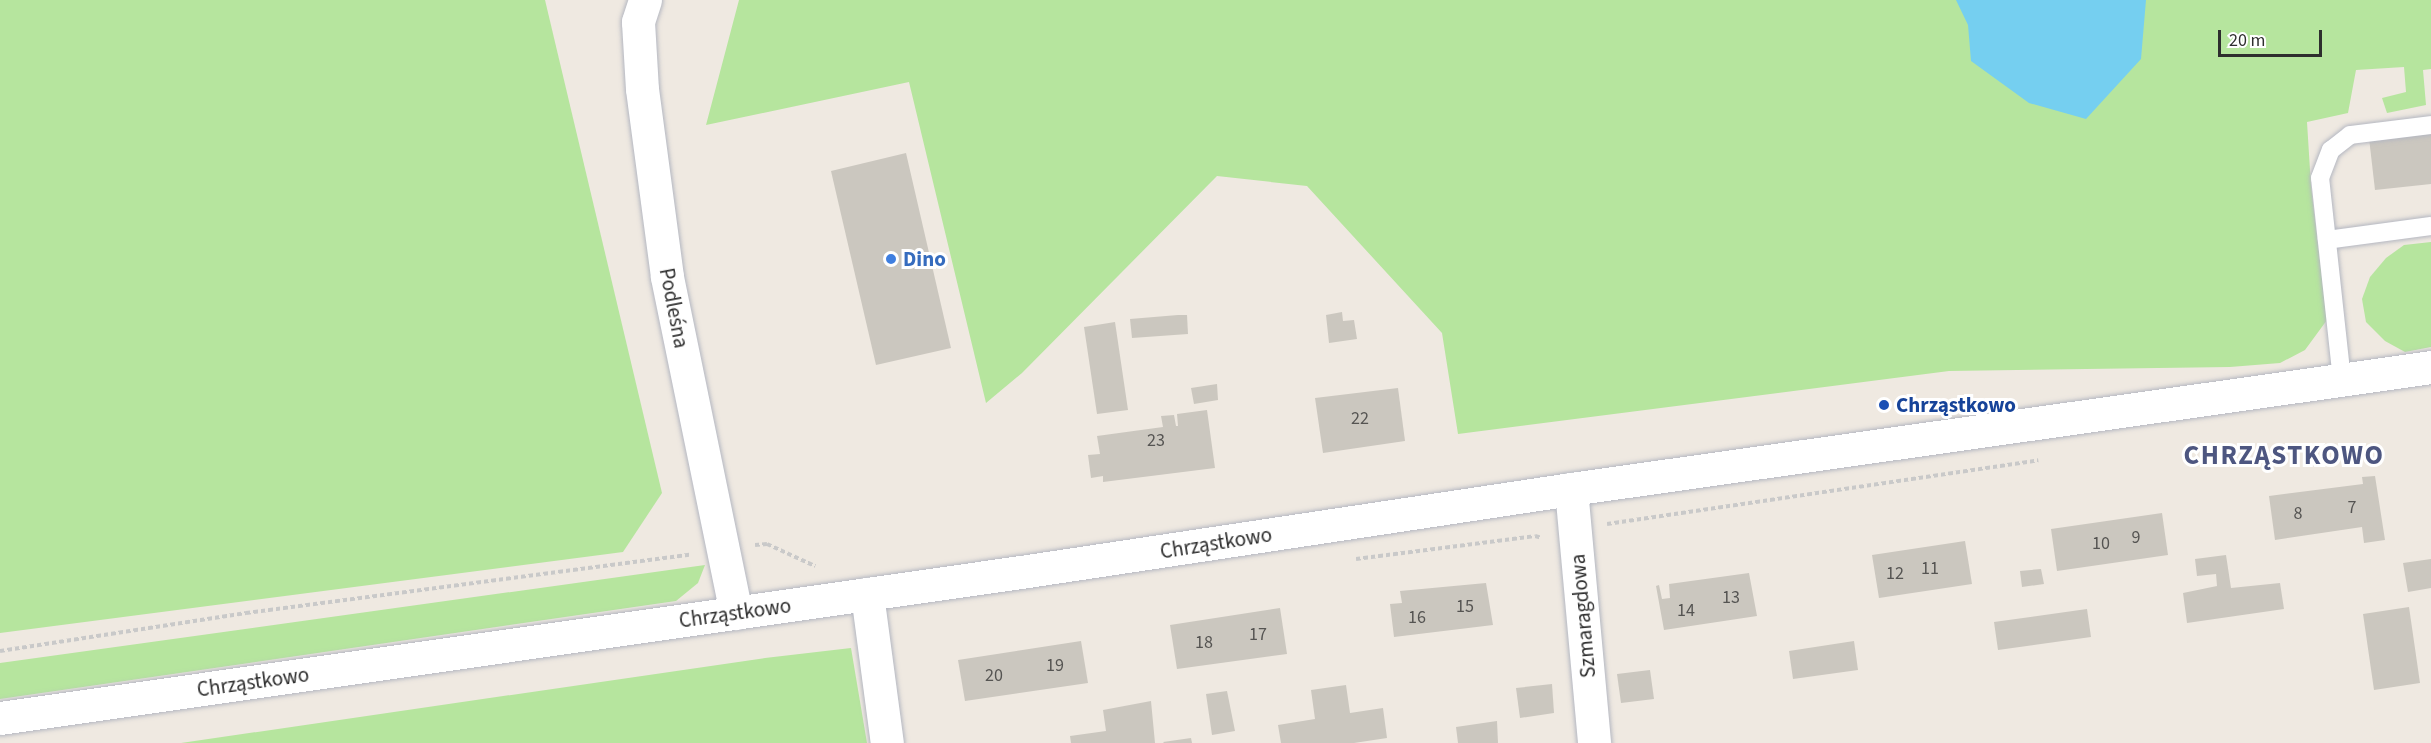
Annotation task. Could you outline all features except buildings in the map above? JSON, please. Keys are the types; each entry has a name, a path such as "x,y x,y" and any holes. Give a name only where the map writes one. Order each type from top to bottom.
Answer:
{"street":[{"name":"Podleśna","path":"645,0 638,22 642,89 668,278 736,613"},
{"name":"Chrząstkowo","path":"0,718 867,594 1571,489 2431,367"},
{"name":"Szmaragdowa","path":"1571,489 1594,743"},
{"path":"867,594 887,743"}],"lane":[{"path":"2342,380 2320,178 2331,150 2350,135 2431,125"},
{"path":"2327,240 2431,226"}],"path":[{"path":"1577,552 1594,549 1596,536 1603,524 2040,460"},
{"path":"0,651 258,611 767,544 818,568"}],"green space":[{"path":"0,0 545,0 662,493 623,552 0,633"},
{"path":"739,0 2431,0 2431,69 2423,70 2426,105 2387,113 2382,98 2406,92 2404,67 2356,70 2348,113 2307,122 2311,186 2327,320 2305,350 2280,363 2230,367 1949,371 1458,434 1442,333 1307,186 1217,176 1022,373 986,403 909,82 706,125"},
{"path":"2431,242 2431,347 2405,352 2385,341 2366,322 2362,299 2370,277 2386,258 2404,245"},
{"path":"705,565 698,583 676,601 0,699 0,663"},
{"path":"851,648 867,743 181,743 765,658"}],"water":[{"path":"1956,0 2146,0 2141,59 2086,119 2029,103 1971,61 1968,25"}],"place":[{"name":"Dino","path":"891,259"},
{"name":"Chrząstkowo","path":"1884,405"}],"district":[{"name":"CHRZĄSTKOWO","path":"2284,456"}]}
